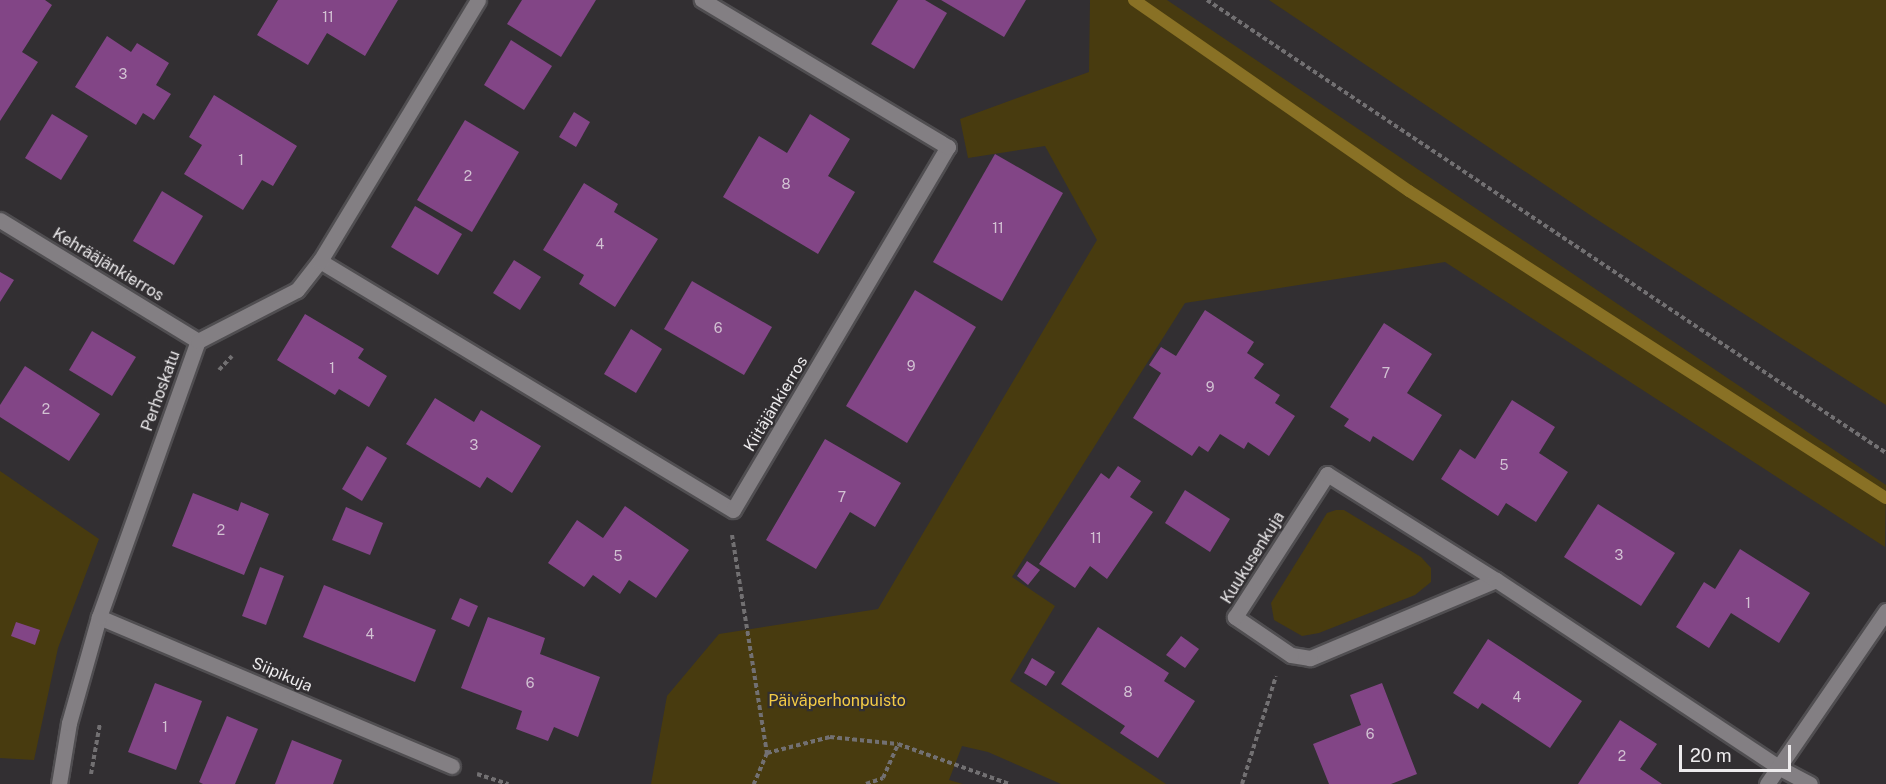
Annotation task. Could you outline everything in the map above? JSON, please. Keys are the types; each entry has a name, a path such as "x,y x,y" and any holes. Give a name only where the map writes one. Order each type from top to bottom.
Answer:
{"street":[{"name":"Perhoskatu","path":"59,784 69,723 99,617 198,341 297,290 320,261 478,0"},
{"name":"Kiitäjänkierros","path":"702,0 948,147 733,510"},
{"name":"Kehrääjänkierros","path":"0,220 198,341"},
{"path":"320,261 733,510"},
{"name":"Kuukusenkuja","path":"1291,655 1235,617 1327,474 1496,580 1778,767 1810,784"},
{"path":"1291,655 1310,658 1496,580"},
{"path":"1767,784 1886,611"},
{"name":"Siipikuja","path":"99,617 452,766"}],"path":[{"path":"1207,0 1886,453"},
{"path":"218,375 222,364 241,351"},
{"path":"733,510 732,542 767,753 754,784"},
{"path":"1242,784 1273,680 1291,655"},
{"path":"89,784 101,716"},
{"path":"767,753 830,737 898,744 1010,784"},
{"path":"866,784 883,778 898,744"}],"green space":[{"name":"Päiväperhonpuisto","path":"1090,0 1167,0 1886,485 1885,547 1445,262 1185,303 1012,577 1055,606 1010,681 1166,784 1061,784 988,752 962,746 949,780 963,784 651,784 667,696 719,634 878,609 1097,240 1045,146 968,158 960,119 1089,72"},
{"path":"1269,0 1886,0 1886,405 1593,217"},
{"path":"0,471 99,539 58,648 34,760 0,758"},
{"path":"1344,510 1421,557 1431,568 1431,582 1415,595 1319,633 1302,636 1274,620 1271,603 1327,513"}],"building":[{"path":"0,0 45,0 52,5 22,52 38,62 0,121"},
{"path":"278,0 398,0 365,56 327,33 308,65 257,35"},
{"path":"522,0 596,0 561,57 507,24"},
{"path":"898,0 925,0 947,13 914,69 871,44"},
{"path":"941,0 1026,0 1004,37"},
{"path":"107,36 131,52 137,43 169,63 156,85 171,94 154,120 143,113 136,125 75,87"},
{"path":"511,40 552,66 524,110 484,85"},
{"path":"214,95 297,146 273,186 262,180 243,210 184,174 202,145 189,137"},
{"path":"574,112 590,122 576,147 559,137"},
{"path":"52,114 88,136 61,180 25,158"},
{"path":"810,114 850,139 828,176 855,192 818,254 723,197 759,136 787,153"},
{"path":"465,120 519,152 472,232 417,200"},
{"path":"995,154 1063,193 1002,301 933,262"},
{"path":"584,183 618,204 614,212 658,239 615,307 579,284 584,275 543,250"},
{"path":"162,191 203,216 174,265 133,241"},
{"path":"415,206 462,234 438,275 391,247"},
{"path":"514,260 541,277 520,310 493,293"},
{"path":"0,272 14,280 0,302"},
{"path":"692,281 772,327 744,375 664,329"},
{"path":"915,290 976,327 907,443 846,406"},
{"path":"1205,310 1254,342 1247,353 1264,364 1254,378 1280,395 1275,403 1295,416 1269,456 1248,442 1244,449 1220,434 1208,452 1199,446 1192,456 1133,418 1161,373 1149,365 1161,347 1176,356"},
{"path":"305,314 364,349 358,358 387,376 369,407 339,389 335,395 277,360"},
{"path":"1384,323 1432,354 1407,393 1442,415 1413,461 1373,436 1370,442 1344,426 1349,419 1330,407"},
{"path":"631,329 662,349 636,393 604,374"},
{"path":"92,331 136,357 112,396 69,370"},
{"path":"25,366 100,414 69,461 0,417 0,405"},
{"path":"435,398 474,422 481,410 541,446 512,493 487,477 480,488 406,444"},
{"path":"1512,400 1555,427 1539,453 1568,472 1536,522 1506,503 1498,516 1441,479 1460,449 1475,459"},
{"path":"825,439 901,483 875,527 850,512 816,569 766,540"},
{"path":"367,446 387,458 362,501 342,489"},
{"path":"1118,466 1141,481 1130,497 1153,512 1107,579 1090,566 1075,588 1039,564 1101,473 1109,479"},
{"path":"1185,490 1230,519 1210,552 1165,523"},
{"path":"193,493 238,511 241,502 269,514 244,575 172,546"},
{"path":"1598,504 1675,553 1641,606 1564,557"},
{"path":"625,506 689,550 656,598 629,580 620,594 593,575 584,587 548,563 577,520 603,538"},
{"path":"346,507 383,523 370,555 332,540"},
{"path":"1740,549 1810,593 1779,643 1731,613 1709,648 1676,627 1704,582 1715,589"},
{"path":"1027,561 1040,570 1028,585 1017,576"},
{"path":"260,567 284,576 266,625 242,616"},
{"path":"324,585 436,630 415,682 303,637"},
{"path":"460,598 478,606 469,627 451,619"},
{"path":"488,617 545,638 540,654 600,677 578,737 554,727 548,741 516,729 522,711 461,688"},
{"path":"16,622 40,630 35,645 11,636"},
{"path":"1098,627 1169,673 1164,681 1195,701 1158,758 1120,733 1125,726 1061,684"},
{"path":"1181,636 1199,649 1185,668 1166,655"},
{"path":"1488,639 1582,701 1550,748 1482,703 1478,709 1453,693"},
{"path":"1032,658 1055,672 1046,686 1024,673"},
{"path":"155,683 202,701 176,770 128,752"},
{"path":"1382,683 1417,774 1391,784 1329,784 1313,744 1361,725 1350,695"},
{"path":"227,716 258,729 235,784 203,784 199,782"},
{"path":"1620,720 1657,744 1640,769 1662,784 1578,784"},
{"path":"292,740 342,760 333,784 275,784"}],"waterway":[{"path":"1134,0 1409,191 1886,498"}]}
